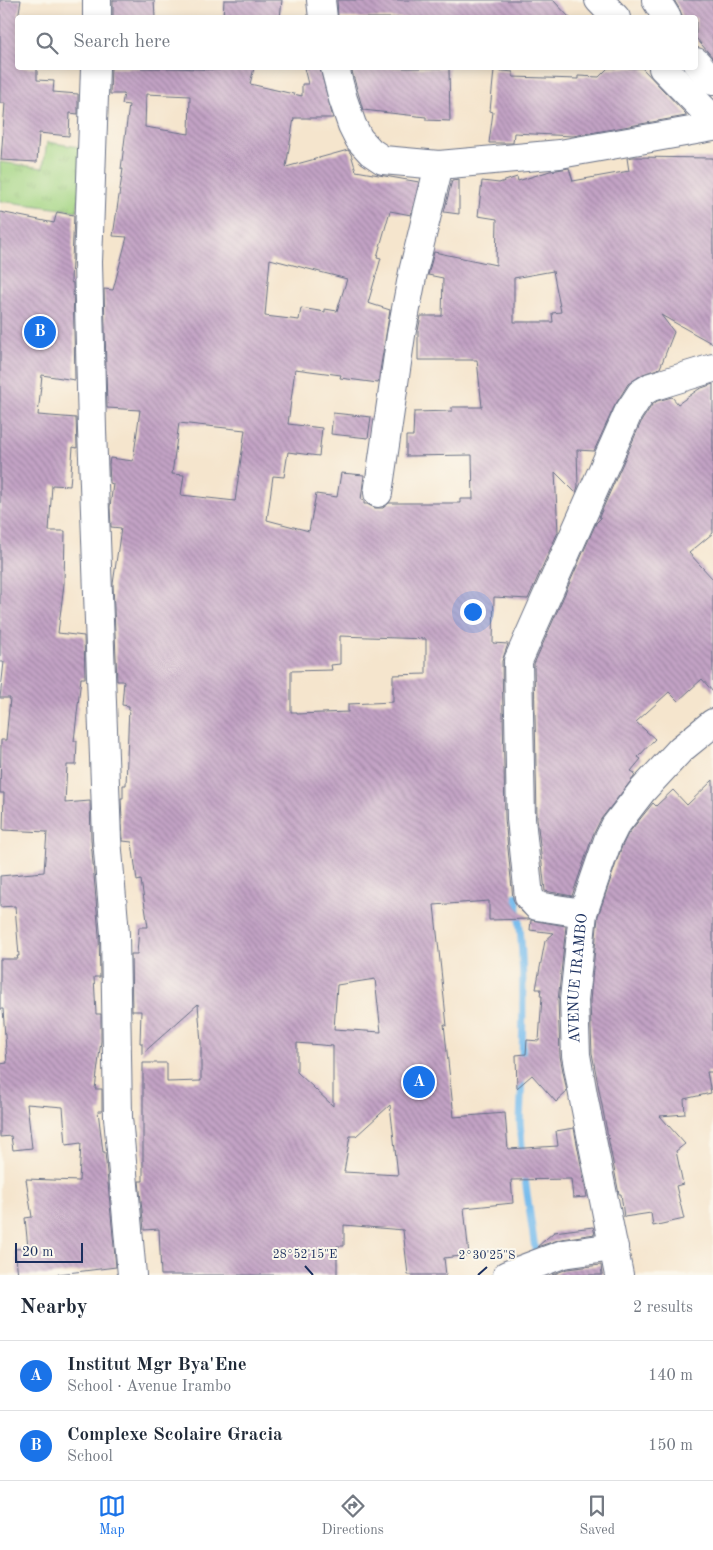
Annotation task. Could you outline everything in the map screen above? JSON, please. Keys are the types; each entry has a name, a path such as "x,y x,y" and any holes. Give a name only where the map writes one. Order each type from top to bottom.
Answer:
{"street":[{"path":"97,0 97,15"},
{"path":"321,0 323,15"},
{"path":"599,0 613,15"},
{"path":"656,0 665,15"},
{"path":"698,64 713,81"},
{"path":"95,70 88,262 92,430 106,839 115,934 118,1117 132,1275"},
{"path":"336,70 352,125 359,139 371,152 383,160 439,165 560,154 713,127"},
{"path":"665,70 713,117"},
{"path":"378,493 401,335 413,272 439,165"},
{"path":"583,913 537,906 529,897 521,820 519,670 628,413 641,393 652,386 713,368"},
{"name":"AVENUE IRAMBO","path":"619,1275 576,1055 574,1000 583,913 608,840 615,826 642,791 681,749 713,723"},
{"path":"507,1275 564,1254 614,1247"}],"green space":[{"path":"47,142 86,148 77,211 0,201 0,162 43,168"}],"building":[{"path":"0,0 21,0 18,15 15,15 15,70 37,70 37,80 54,81 53,92 78,94 78,114 70,113 69,136 39,133 37,162 1,160 5,103 0,103"},
{"path":"113,0 154,0 155,15 113,15"},
{"path":"224,0 282,0 280,15 223,15"},
{"path":"337,0 553,0 567,15 338,15"},
{"path":"674,0 713,0 713,58 698,40 698,15 682,15"},
{"path":"111,70 254,70 250,84 302,96 302,84 308,84 304,70 321,70 333,118 294,118 286,167 348,150 356,171 419,182 411,215 390,211 377,257 381,258 368,303 390,310 378,383 340,378 341,375 295,369 288,424 322,428 319,456 288,452 284,477 273,476 267,520 309,531 316,494 337,497 341,473 364,475 361,500 364,500 364,504 375,508 383,508 389,503 460,503 460,499 473,499 472,455 406,456 406,436 413,436 414,412 452,411 452,407 482,407 477,360 418,360 418,331 421,316 442,316 443,278 428,275 434,252 496,265 497,219 478,216 482,181 499,183 517,177 518,181 550,171 569,168 573,181 629,171 627,158 633,157 713,158 713,344 661,315 674,332 660,368 643,374 628,384 614,407 594,451 577,450 578,486 576,493 555,472 558,532 528,599 494,597 493,643 508,644 502,661 505,819 513,899 517,907 530,919 489,920 489,901 434,905 447,1026 444,1024 454,1117 505,1113 508,1149 558,1146 556,1131 574,1128 587,1197 573,1198 571,1179 511,1180 513,1203 464,1208 469,1255 444,1258 446,1275 408,1275 403,1230 344,1225 344,1246 337,1246 337,1275 161,1275 159,1229 144,1230 139,1181 143,1181 143,1063 167,1063 167,1082 201,1081 201,1043 198,1004 142,1054 142,1043 140,1043 141,1011 132,1011 131,954 137,954 139,927 148,927 141,880 137,881 132,842 123,841 121,798 123,798 123,785 126,785 129,706 122,705 124,681 117,681 113,584 121,528 111,527 110,507 113,484 110,483 109,464 110,458 133,461 140,410 107,408 104,289 113,290 127,237 113,236 123,169 121,169 129,105 122,104 124,94 110,94","holes":["146,94 190,96 189,134 145,127","270,259 347,279 337,311 325,309 325,312 301,308 299,320 265,316","553,271 561,312 552,313 553,322 514,322 514,278","179,423 245,430 235,501 181,495 184,475 172,474","340,636 426,639 426,674 393,675 393,702 348,704 348,712 297,714 297,712 291,712 291,671 332,670 331,665 340,664","375,979 381,1032 334,1029 337,985","297,1043 333,1046 333,1106 297,1072","390,1105 398,1175 344,1172 350,1136 356,1136"]},
{"path":"352,70 449,70 450,121 426,120 426,117 363,110"},
{"path":"494,70 513,72 513,77 578,79 578,76 599,77 606,70 644,70 686,116 573,136 514,133 513,143 489,143 493,112 490,111"},
{"path":"459,179 459,214 444,212 452,180"},
{"path":"0,212 54,223 57,212 74,215 71,282 73,283 75,380 42,375 38,415 76,418 77,448 73,447 70,486 52,485 49,531 65,531 64,584 58,633 84,636 85,678 81,678 74,741 77,741 76,765 67,765 65,803 90,801 100,977 94,977 96,1014 101,1014 101,1041 95,1089 102,1089 102,1111 98,1111 103,1152 105,1152 116,1267 51,1275 18,1275 15,1249 28,1248 25,1218 32,1217 26,1179 79,1181 81,1143 66,1145 63,1107 27,1104 32,1148 13,1150 11,1136 0,1137 0,1064 7,1063 3,1009 0,1009 0,959 18,959 17,956 19,956 15,906 0,907 0,876 44,872 47,832 3,830 4,793 0,793 1,740 6,740 10,698 0,698 4,662 0,662"},
{"path":"713,384 713,533 689,553 713,579 713,692 702,679 678,701 669,692 636,722 655,739 638,757 641,759 631,771 635,773 634,777 601,819 593,835 572,896 545,891 537,818 534,664 596,523 601,518 599,517 642,420 657,401 672,397 678,404 699,389"},
{"path":"333,413 371,417 368,438 331,434"},
{"path":"713,780 713,1072 707,1072 711,1093 684,1099 685,1114 660,1116 685,1144 676,1151 683,1184 676,1186 684,1219 653,1226 651,1213 624,1217 592,1053 590,1001 598,916 622,846 628,834 653,803 656,806 673,790 687,805"},
{"path":"531,920 566,926 558,1001 560,1056 567,1092 556,1102 532,1075 517,1088 516,1055 526,1054 527,1040 539,1041 542,996 540,996 541,989 536,989 545,941 554,933 530,930"},
{"path":"593,1227 595,1234 561,1239 537,1247 554,1232"},
{"path":"601,1265 602,1275 552,1275 567,1269"}],"waterway":[{"path":"516,896 522,958 522,1062"},
{"path":"522,1075 520,1122 523,1157"},
{"path":"524,1172 536,1256"}],"place":[{"name":"Complexe Scolaire Gracia","path":"40,332"},
{"name":"Institut Mgr Bya'Ene","path":"419,1082"}]}
